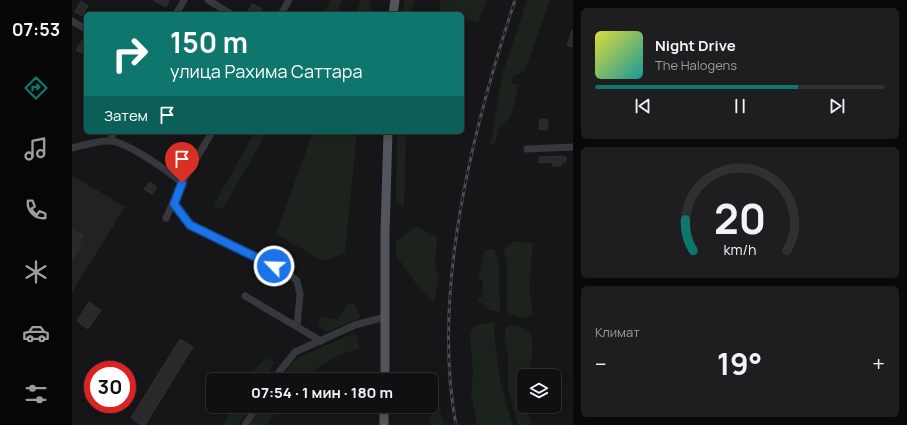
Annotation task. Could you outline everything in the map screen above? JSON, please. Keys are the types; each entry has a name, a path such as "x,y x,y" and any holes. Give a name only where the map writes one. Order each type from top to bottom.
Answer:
{"main road":[{"path":"393,12 395,0"},
{"path":"384,373 385,232 388,134"},
{"path":"384,413 384,425"}],"street":[{"path":"177,12 184,0"},
{"path":"208,0 228,12"},
{"path":"282,12 289,0"},
{"path":"72,21 84,28"},
{"path":"111,140 112,134"},
{"path":"166,218 174,204 182,183 211,134"},
{"path":"72,148 111,140 118,142 150,160 182,183"},
{"path":"527,149 573,147"},
{"path":"174,204 190,225 287,272 297,281 300,294 297,326"},
{"path":"245,296 321,341"},
{"path":"278,373 295,352 355,325 385,317"},
{"path":"245,425 252,413"}],"shaded area":[{"path":"331,0 343,0 336,12 324,12"},
{"path":"361,0 371,0 369,12 357,12"},
{"path":"405,0 415,0 411,12 402,12"},
{"path":"441,0 487,0 478,23 464,18 464,12 447,12 439,9"},
{"path":"527,0 550,0 525,71 513,76 511,83 519,85 511,116 499,128 495,143 490,146 502,76"},
{"path":"254,134 266,134 222,210 214,205"},
{"path":"312,134 357,134 345,253 323,261 276,234"},
{"path":"397,134 406,134 404,208 396,202"},
{"path":"72,175 125,207 72,292"},
{"path":"418,227 437,237 435,267 439,278 434,302 415,282 396,255 396,242 413,228"},
{"path":"514,241 533,243 529,290 533,313 525,319 507,312 507,263 504,249"},
{"path":"494,249 499,261 500,311 491,311 477,299 482,296 483,281 478,277 485,250"},
{"path":"348,304 355,304 360,318 326,332 318,323 321,316 337,320"},
{"path":"494,322 499,374 513,425 477,425 471,394 473,372 470,334 473,327 480,324"},
{"path":"513,325 522,327 531,337 532,352 529,369 517,369 517,413 528,413 531,425 518,425 508,389 508,355 504,339 506,328"},
{"path":"352,334 357,335 359,348 337,356 310,373 285,373 297,358"},
{"path":"267,358 274,362 268,373 251,373"},
{"path":"438,403 444,425 429,425 431,413 438,413"},
{"path":"230,413 246,413 238,425 223,425"},
{"path":"257,413 275,413 267,425 250,425"}],"building":[{"path":"153,0 167,0 169,1 166,7"},
{"path":"81,1 88,6 82,16 75,12"},
{"path":"252,4 262,9 260,12 248,12"},
{"path":"573,30 573,47 567,46"},
{"path":"83,39 84,40 83,54 76,50"},
{"path":"540,119 548,120 547,130 539,129"},
{"path":"173,152 181,157 178,162 170,158"},
{"path":"539,157 566,157 566,162 563,162 561,166 553,166 553,162 539,163"},
{"path":"150,182 157,187 152,194 144,189"},
{"path":"72,230 83,236 78,243 81,246 72,260"},
{"path":"89,302 101,310 88,329 77,321"},
{"path":"180,339 193,347 145,425 141,425 131,418 134,413 136,413 136,410"}],"railway":[{"path":"456,425 450,374 449,320 453,265 460,210 471,155 499,50 515,0"}],"route":[{"path":"182,183 174,204 190,225 215,239 274,266"}]}
